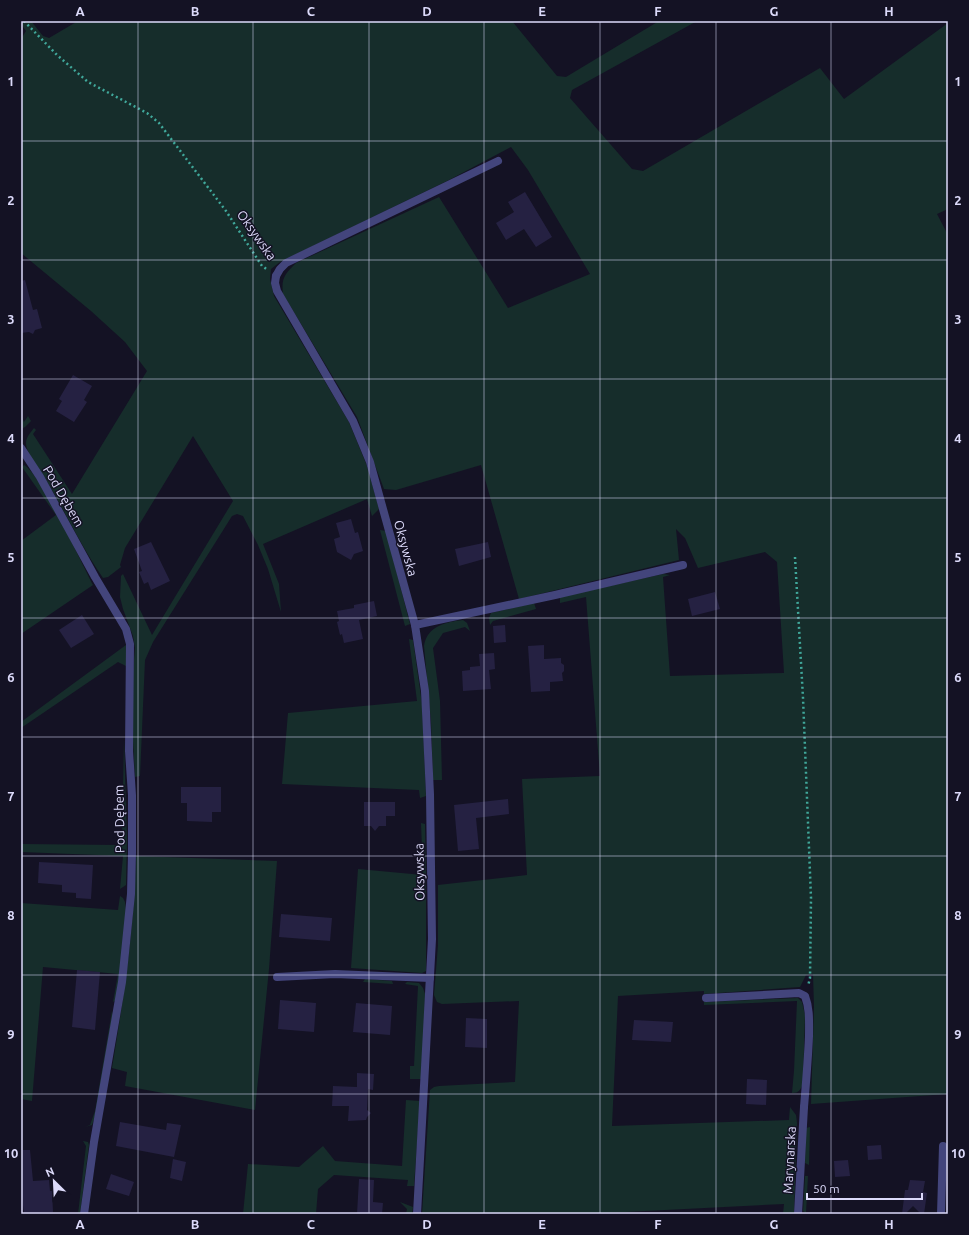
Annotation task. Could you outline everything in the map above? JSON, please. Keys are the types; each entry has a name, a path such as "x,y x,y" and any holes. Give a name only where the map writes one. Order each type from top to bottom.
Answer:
{"street":[{"path":"276,276 286,263 498,161"},
{"name":"Oksywska","path":"276,276 275,283 279,296 354,421 363,442 379,492 415,625 423,677 427,723 430,794 431,900 430,978 417,1214"},
{"name":"Pod Dębem","path":"21,448 40,478 95,577 126,629 130,644 129,751 132,795 130,910 122,982 94,1142 84,1214"},
{"path":"415,625 555,595 683,565"},
{"path":"277,977 335,974 430,978"},
{"path":"706,998 799,993 805,996"},
{"name":"Marynarska","path":"798,1214 808,1056 809,1015 808,1003 805,996"},
{"path":"941,1214 943,1146"}],"path":[{"name":"Oksywska","path":"24,21 57,55 88,82 147,113 159,124 226,211 262,266 276,276"},
{"path":"795,557 803,698 811,898 810,978 805,996"}],"green space":[{"path":"21,21 31,21 43,36 49,38 78,21 512,21 557,76 566,77 659,21 697,21 572,90 570,98 632,169 643,171 820,68 844,99 948,23 948,209 937,214 948,235 948,1094 811,1104 814,1007 813,974 806,975 800,987 704,994 704,991 618,996 612,1126 789,1120 790,1107 796,1115 797,1123 794,1214 783,1214 784,1204 606,1214 422,1214 430,1090 439,1086 515,1082 519,1001 442,1004 437,1002 434,995 438,945 438,885 527,875 522,779 600,776 586,597 560,603 560,597 663,574 670,575 663,577 670,676 784,673 777,562 765,552 698,568 685,538 676,529 679,560 519,599 481,465 396,490 384,489 357,417 283,294 283,280 289,270 296,263 439,197 508,308 590,274 528,170 511,147 449,180 280,262 271,269 270,279 274,296 349,422 367,466 379,509 372,516 367,499 263,544 279,584 281,612 268,569 258,545 243,516 237,514 232,516 153,642 145,660 140,776 135,777 133,742 133,670 135,648 133,636 120,597 121,576 123,574 152,635 233,501 193,436 125,548 120,565 121,567 108,577 103,578 87,554 45,478 28,452 26,441 34,428 36,430 33,434 72,494 147,371 125,342 91,311 21,253 21,39 26,31 21,24"},
{"path":"21,415 24,422 28,416 31,421 21,429"},
{"path":"24,465 31,471 50,501 93,585 21,634 21,541 56,515 22,467"},
{"path":"380,530 386,531 410,624 405,626"},
{"path":"534,603 536,609 493,621 490,625 489,618 491,613"},
{"path":"463,620 467,623 470,631 465,627 443,633 433,648 440,701 442,780 433,780 431,722 424,646 429,634 438,626"},
{"path":"409,639 413,640 422,704 426,796 420,798 419,790 282,784 288,713 417,701"},
{"path":"126,645 126,666 118,662 21,728 21,722"},
{"path":"124,740 127,842 126,885 120,889 123,856 21,852 21,844 118,845 122,838"},
{"path":"421,823 425,824 426,971 422,973 351,968 358,869 423,875"},
{"path":"136,856 277,861 269,969 255,1110 125,1086 127,1072 112,1068 128,962"},
{"path":"120,896 125,902 126,910 123,949 116,1000 113,1002 118,974 43,967 32,1101 21,1099 21,903 118,910"},
{"path":"365,979 392,981 393,984 363,982"},
{"path":"407,982 419,983 425,994 421,1079 410,1079 410,1066 414,1066 418,986 405,984"},
{"path":"798,998 802,1002 805,1015 803,1084 799,1091 792,1093 797,1001 704,1005 704,1002"},
{"path":"112,1011 113,1015 97,1111 92,1125 85,1127 90,1125 95,1111"},
{"path":"406,1100 420,1101 414,1186 407,1186 408,1180 334,1175 318,1189 316,1214 243,1214 248,1164 299,1167 323,1146 335,1161 402,1166"},
{"path":"810,1127 809,1165 805,1163 806,1128"},
{"path":"83,1141 88,1142 89,1145 80,1214 78,1214 86,1146"},
{"path":"805,1176 808,1176 806,1213 803,1211"},
{"path":"400,1202 413,1207 412,1214 406,1214 407,1209"}],"building":[{"path":"525,192 552,237 536,247 524,229 506,240 496,223 514,212 508,202"},
{"path":"25,280 33,310 37,309 42,328 35,330 33,334 29,332 21,333 21,281"},
{"path":"73,375 92,386 84,400 87,402 74,422 56,411 62,401 59,399"},
{"path":"351,519 355,533 358,532 363,551 354,554 351,560 337,552 334,539 340,537 336,523"},
{"path":"151,542 170,581 151,590 148,582 144,584 139,572 142,571 134,549"},
{"path":"488,542 491,557 459,566 455,549"},
{"path":"715,592 720,609 692,616 688,599"},
{"path":"374,601 377,616 359,620 363,639 344,643 342,634 340,635 337,622 339,621 337,611 354,608 354,605"},
{"path":"82,615 94,634 71,648 59,630"},
{"path":"505,625 506,642 494,643 493,626"},
{"path":"544,645 544,659 561,658 561,663 564,665 564,671 562,673 563,681 550,682 550,691 531,692 528,646"},
{"path":"494,653 495,669 489,670 491,689 463,691 462,671 470,670 470,667 480,666 479,654"},
{"path":"181,787 221,787 221,812 212,812 212,822 187,821 187,803 181,803"},
{"path":"508,799 509,814 476,818 479,849 458,851 454,805"},
{"path":"364,802 395,802 395,816 386,816 386,826 379,826 375,831 371,826 364,826"},
{"path":"39,862 93,865 91,899 76,898 76,893 62,892 62,885 38,883"},
{"path":"281,914 332,918 330,941 279,937"},
{"path":"77,970 100,972 95,1030 72,1027"},
{"path":"280,1000 316,1003 314,1032 278,1029"},
{"path":"356,1003 392,1006 390,1035 353,1032"},
{"path":"466,1018 487,1019 487,1048 465,1047"},
{"path":"634,1020 673,1022 671,1042 632,1040"},
{"path":"357,1073 374,1074 373,1090 368,1089 367,1110 371,1113 366,1120 348,1121 349,1106 332,1106 333,1086 357,1087"},
{"path":"747,1079 767,1080 766,1105 746,1104"},
{"path":"120,1122 166,1130 167,1123 181,1125 174,1157 116,1146"},
{"path":"881,1145 882,1159 868,1160 867,1146"},
{"path":"21,1150 30,1150 33,1181 49,1180 50,1191 52,1191 53,1212 24,1214 21,1188"},
{"path":"173,1159 186,1162 182,1181 170,1178"},
{"path":"848,1160 850,1176 835,1177 834,1161"},
{"path":"111,1174 134,1182 129,1196 106,1189"},
{"path":"359,1179 374,1180 373,1202 383,1203 382,1214 357,1214"},
{"path":"910,1180 925,1181 923,1192 927,1193 924,1214 921,1214 913,1206 905,1214 902,1214 905,1190 908,1190"}]}
